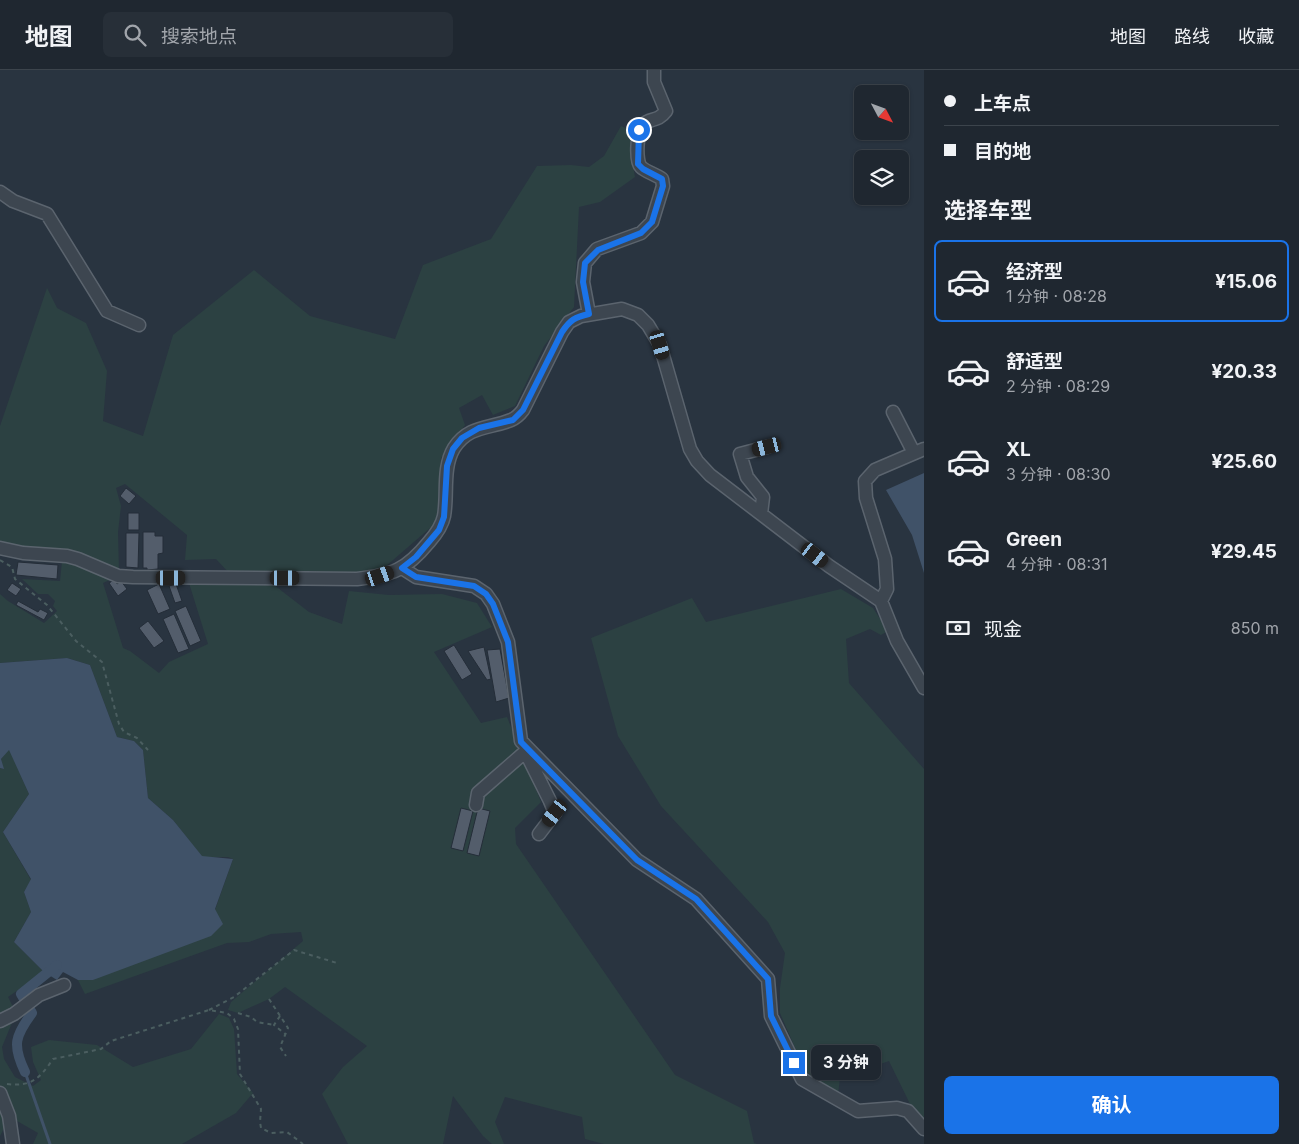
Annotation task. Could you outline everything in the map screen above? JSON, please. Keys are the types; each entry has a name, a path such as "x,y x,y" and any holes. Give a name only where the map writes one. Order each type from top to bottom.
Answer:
{"street":[{"path":"589,314 583,282 585,263 598,250 641,233 652,222 663,186 662,179 643,169 638,164 637,158 639,130 643,123 661,118 666,110 654,82 654,70"},
{"path":"0,192 12,201 47,214 107,311 139,325"},
{"path":"0,548 22,553 67,556 118,576 133,577 357,579 380,576 402,568 416,557 439,530 444,517 447,466 453,449 462,438 479,428 513,420 523,410 562,332 569,322 589,314 622,309 638,315 648,326 660,345 690,449 697,461 710,475 829,566 881,601 897,641 924,688"},
{"path":"881,601 887,589 885,558 866,498 865,481 875,470 919,451 893,412"},
{"path":"761,514 762,497 747,477 740,454 767,447"},
{"path":"402,568 416,577 474,586 486,594 493,604 508,642 523,747 555,813 538,834"},
{"path":"476,804 478,793 523,747"},
{"path":"523,747 637,860 696,899 768,979 771,1016 802,1079 858,1111 897,1108 908,1111 924,1129"},
{"path":"0,1020 14,1014 39,995 64,985"},
{"path":"0,1094 9,1116 13,1144"}],"path":[{"path":"0,560 12,567 15,579 47,605 76,641 102,662 119,724 124,732 137,738 148,750"},
{"path":"0,1083 22,1086 42,1075 53,1059 101,1049 111,1041 209,1010 234,997 294,950 337,964"},
{"path":"269,999 288,1028 280,1047 286,1056"},
{"path":"209,1010 227,1013 234,1019 238,1029 240,1074 262,1109 261,1128 271,1133 277,1131 287,1132 303,1144"},
{"path":"238,1013 250,1017 257,1022 274,1025 286,1034"},
{"path":"274,1025 280,1016"}],"green space":[{"path":"621,126 634,132 631,154 635,177 600,202 579,207 574,307 544,346 515,406 493,415 482,395 459,408 465,425 441,458 437,522 378,573 266,576 230,574 216,559 185,560 187,535 125,484 116,488 121,506 118,532 119,571 70,550 38,549 0,543 0,426 47,288 57,308 86,323 107,371 103,421 143,436 173,335 254,270 310,316 395,339 423,265 491,239 537,166 571,165 589,167 604,156"},
{"path":"62,561 114,578 103,583 123,648 130,651 159,673 169,662 208,644 189,583 274,585 309,612 342,624 349,591 389,595 442,594 477,603 492,627 434,652 481,723 507,717 541,802 515,828 516,844 675,1075 747,1111 754,1143 757,1144 604,1144 585,1139 582,1117 505,1097 495,1122 504,1144 492,1144 483,1136 453,1096 443,1144 348,1144 322,1094 343,1067 367,1046 285,987 269,999 238,1013 228,1010 231,1002 303,941 301,932 271,934 249,942 227,943 85,994 78,980 93,980 215,910 233,859 228,857 202,857 173,820 148,798 143,750 134,741 117,737 90,665 67,658 0,663 0,594 44,623 57,611 53,606 55,601 48,594 38,594 22,579 60,581"},
{"path":"841,589 873,608 888,631 881,635 870,629 846,639 849,683 924,769 924,1119 910,1104 889,1061 840,1078 838,1095 805,1071 780,1013 780,988 785,953 768,922 661,806 618,736 591,638 692,598 706,622"},
{"path":"9,749 29,794 3,832 31,880 24,892 31,912 14,942 44,972 8,997 16,1013 2,1047 4,1059 15,1077 33,1086 41,1080 33,1062 31,1047 49,1040 97,1045 133,1067 191,1049 219,1014 229,1018 234,1029 237,1074 253,1093 236,1113 182,1144 33,1144 38,1133 17,1121 5,1126 0,1136 0,768 3,769 1,759"}],"water":[{"path":"924,473 924,573 912,535 886,490"},
{"path":"67,658 90,665 117,737 134,741 143,750 148,798 173,820 202,856 233,859 215,909 223,924 211,936 93,980 78,980 63,972 57,980 44,972 14,942 31,912 24,892 31,879 3,832 29,794 9,750 1,759 4,769 0,768 0,663"}],"building":[{"path":"126,488 136,496 129,504 120,496"},
{"path":"128,513 139,513 139,530 128,530"},
{"path":"143,532 155,532 155,536 163,536 163,553 158,554 158,569 147,570 147,568 143,568"},
{"path":"126,533 139,533 138,568 126,567"},
{"path":"18,562 58,565 57,579 16,575"},
{"path":"114,580 117,584 121,581 127,589 118,596 109,583"},
{"path":"12,583 21,589 16,596 7,590"},
{"path":"159,584 170,609 158,614 147,590"},
{"path":"176,584 182,601 175,603 169,586"},
{"path":"18,601 38,612 40,609 48,613 44,620 16,605"},
{"path":"186,606 201,641 190,646 175,611"},
{"path":"174,614 189,649 178,653 163,619"},
{"path":"148,621 164,641 154,648 139,628"},
{"path":"454,645 472,674 462,680 444,651"},
{"path":"484,647 491,679 487,680 468,651"},
{"path":"500,649 509,698 496,702 487,650"},
{"path":"461,808 473,811 463,851 451,848"},
{"path":"478,808 490,811 479,856 467,853"}],"waterway":[{"path":"25,1072 18,1055 17,1041 22,1028 32,1013 21,994 57,965"},
{"path":"25,1072 50,1144"}],"route":[{"path":"639,130 638,164 643,169 662,179 663,186 652,222 641,233 598,250 585,263 583,282 589,314 569,322 562,332 523,410 513,420 479,428 462,438 453,449 447,466 444,517 439,530 416,557 402,568 416,577 474,586 486,594 493,604 508,642 521,742 637,860 696,899 768,979 771,1016 794,1063"}]}
